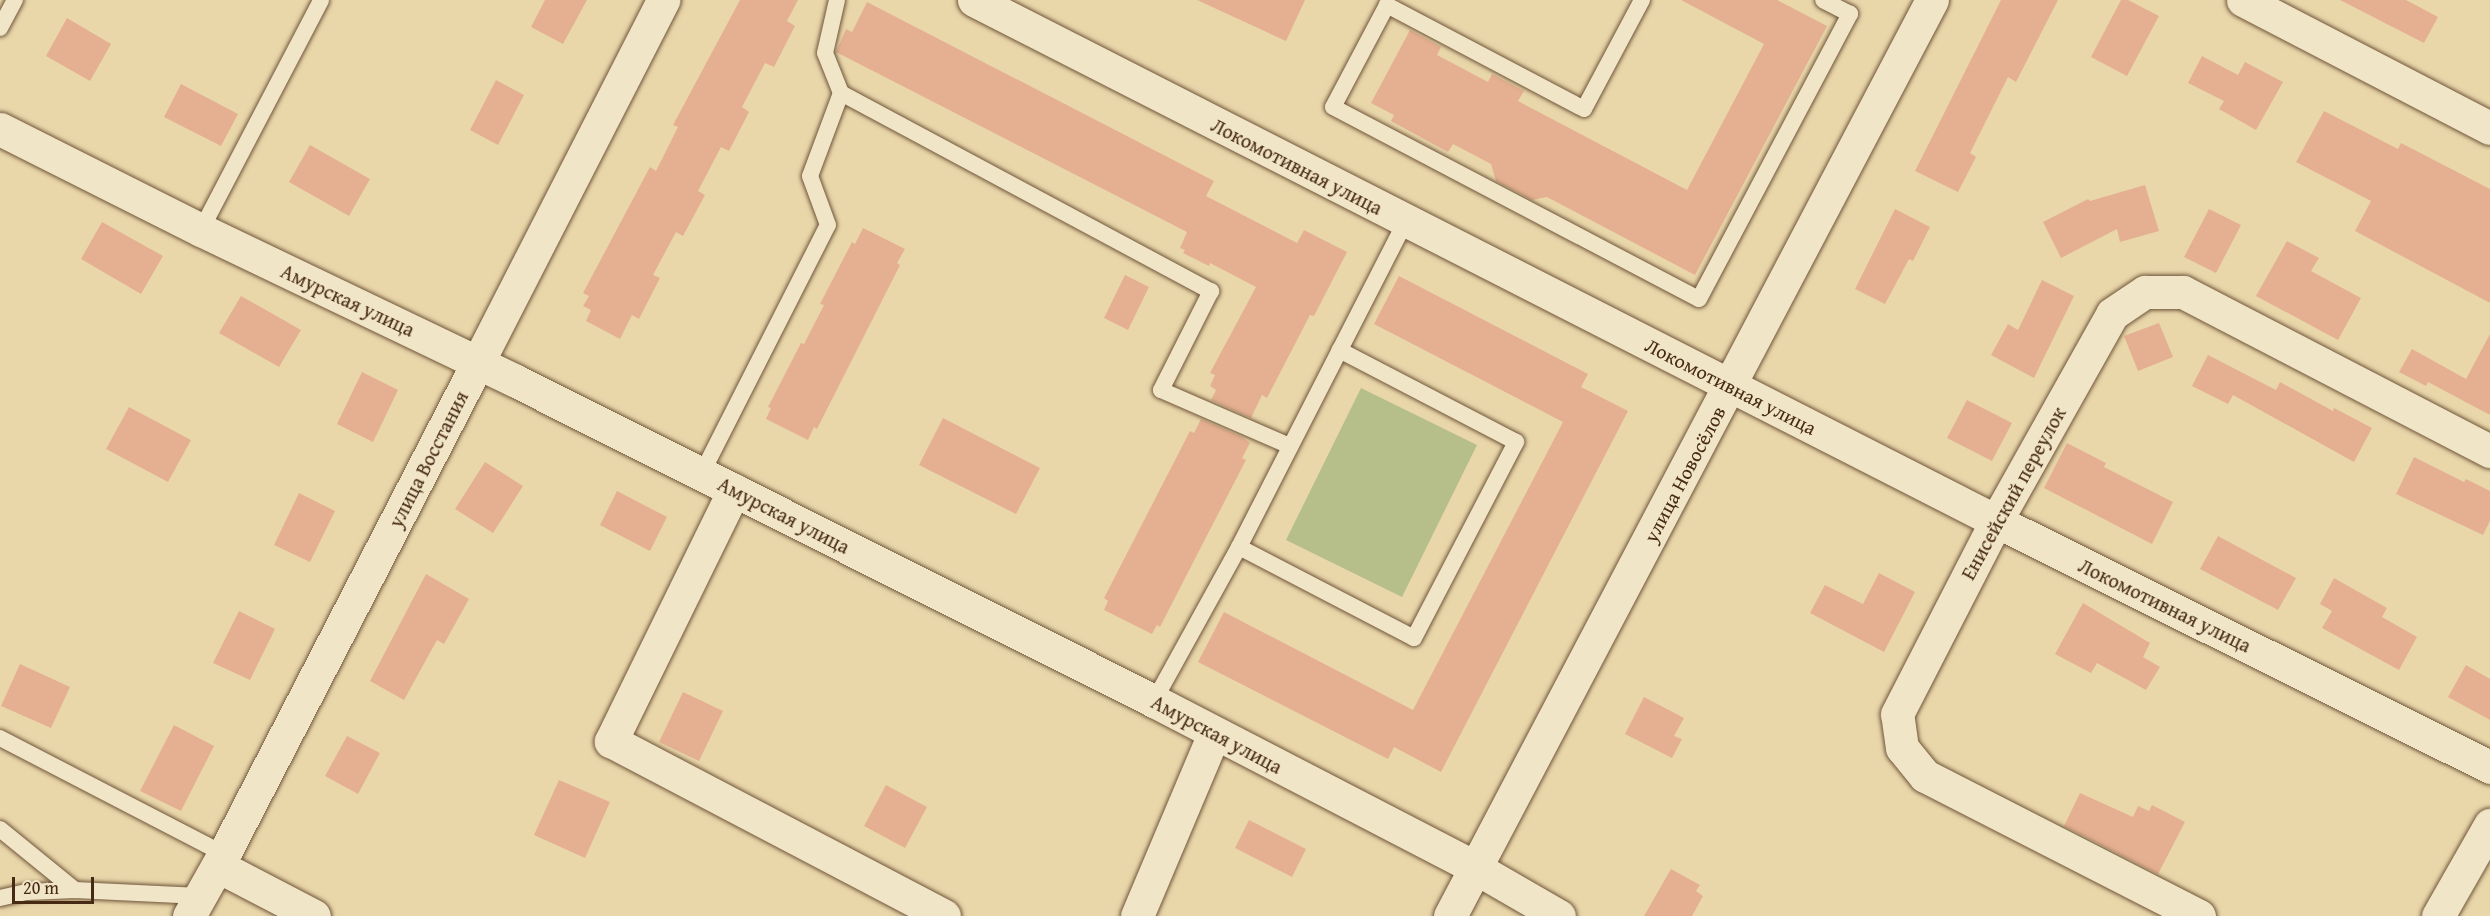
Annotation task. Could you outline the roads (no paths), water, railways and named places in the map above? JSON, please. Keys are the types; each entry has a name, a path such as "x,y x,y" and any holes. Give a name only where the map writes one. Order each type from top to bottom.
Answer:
{"street":[{"name":"улица Восстания","path":"194,906 221,860 663,0"},
{"name":"Локомотивная улица","path":"975,0 1405,222 1996,521 2490,767"},
{"name":"улица Новосёлов","path":"1450,916 1731,386 1932,0"},
{"path":"2243,0 2490,128"},
{"name":"Амурская улица","path":"0,129 201,230 478,362 702,473 1154,701 1474,867 1559,916"},
{"name":"Енисейский переулок","path":"2199,916 1925,776 1902,748 1897,714 1996,521 2112,314 2145,292 2183,292 2490,451"},
{"path":"734,490 611,741 944,916"},
{"path":"1137,916 1214,734"},
{"path":"2438,916 2490,825"},
{"path":"221,860 314,916"}],"lane":[{"path":"0,28 15,0"},
{"path":"201,230 321,0"},
{"path":"837,0 825,53 841,93 1211,291 1161,390 1290,446"},
{"path":"1642,0 1584,109 1387,5 1333,107 1699,299 1850,14 1823,0"},
{"path":"702,473 828,225 810,176 841,93"},
{"path":"1154,701 1239,547 1405,222"},
{"path":"1239,547 1414,638 1516,442 1339,350"},
{"path":"0,738 221,860"},
{"path":"0,829 75,890"},
{"path":"0,898 27,892 75,890 194,906"}]}
